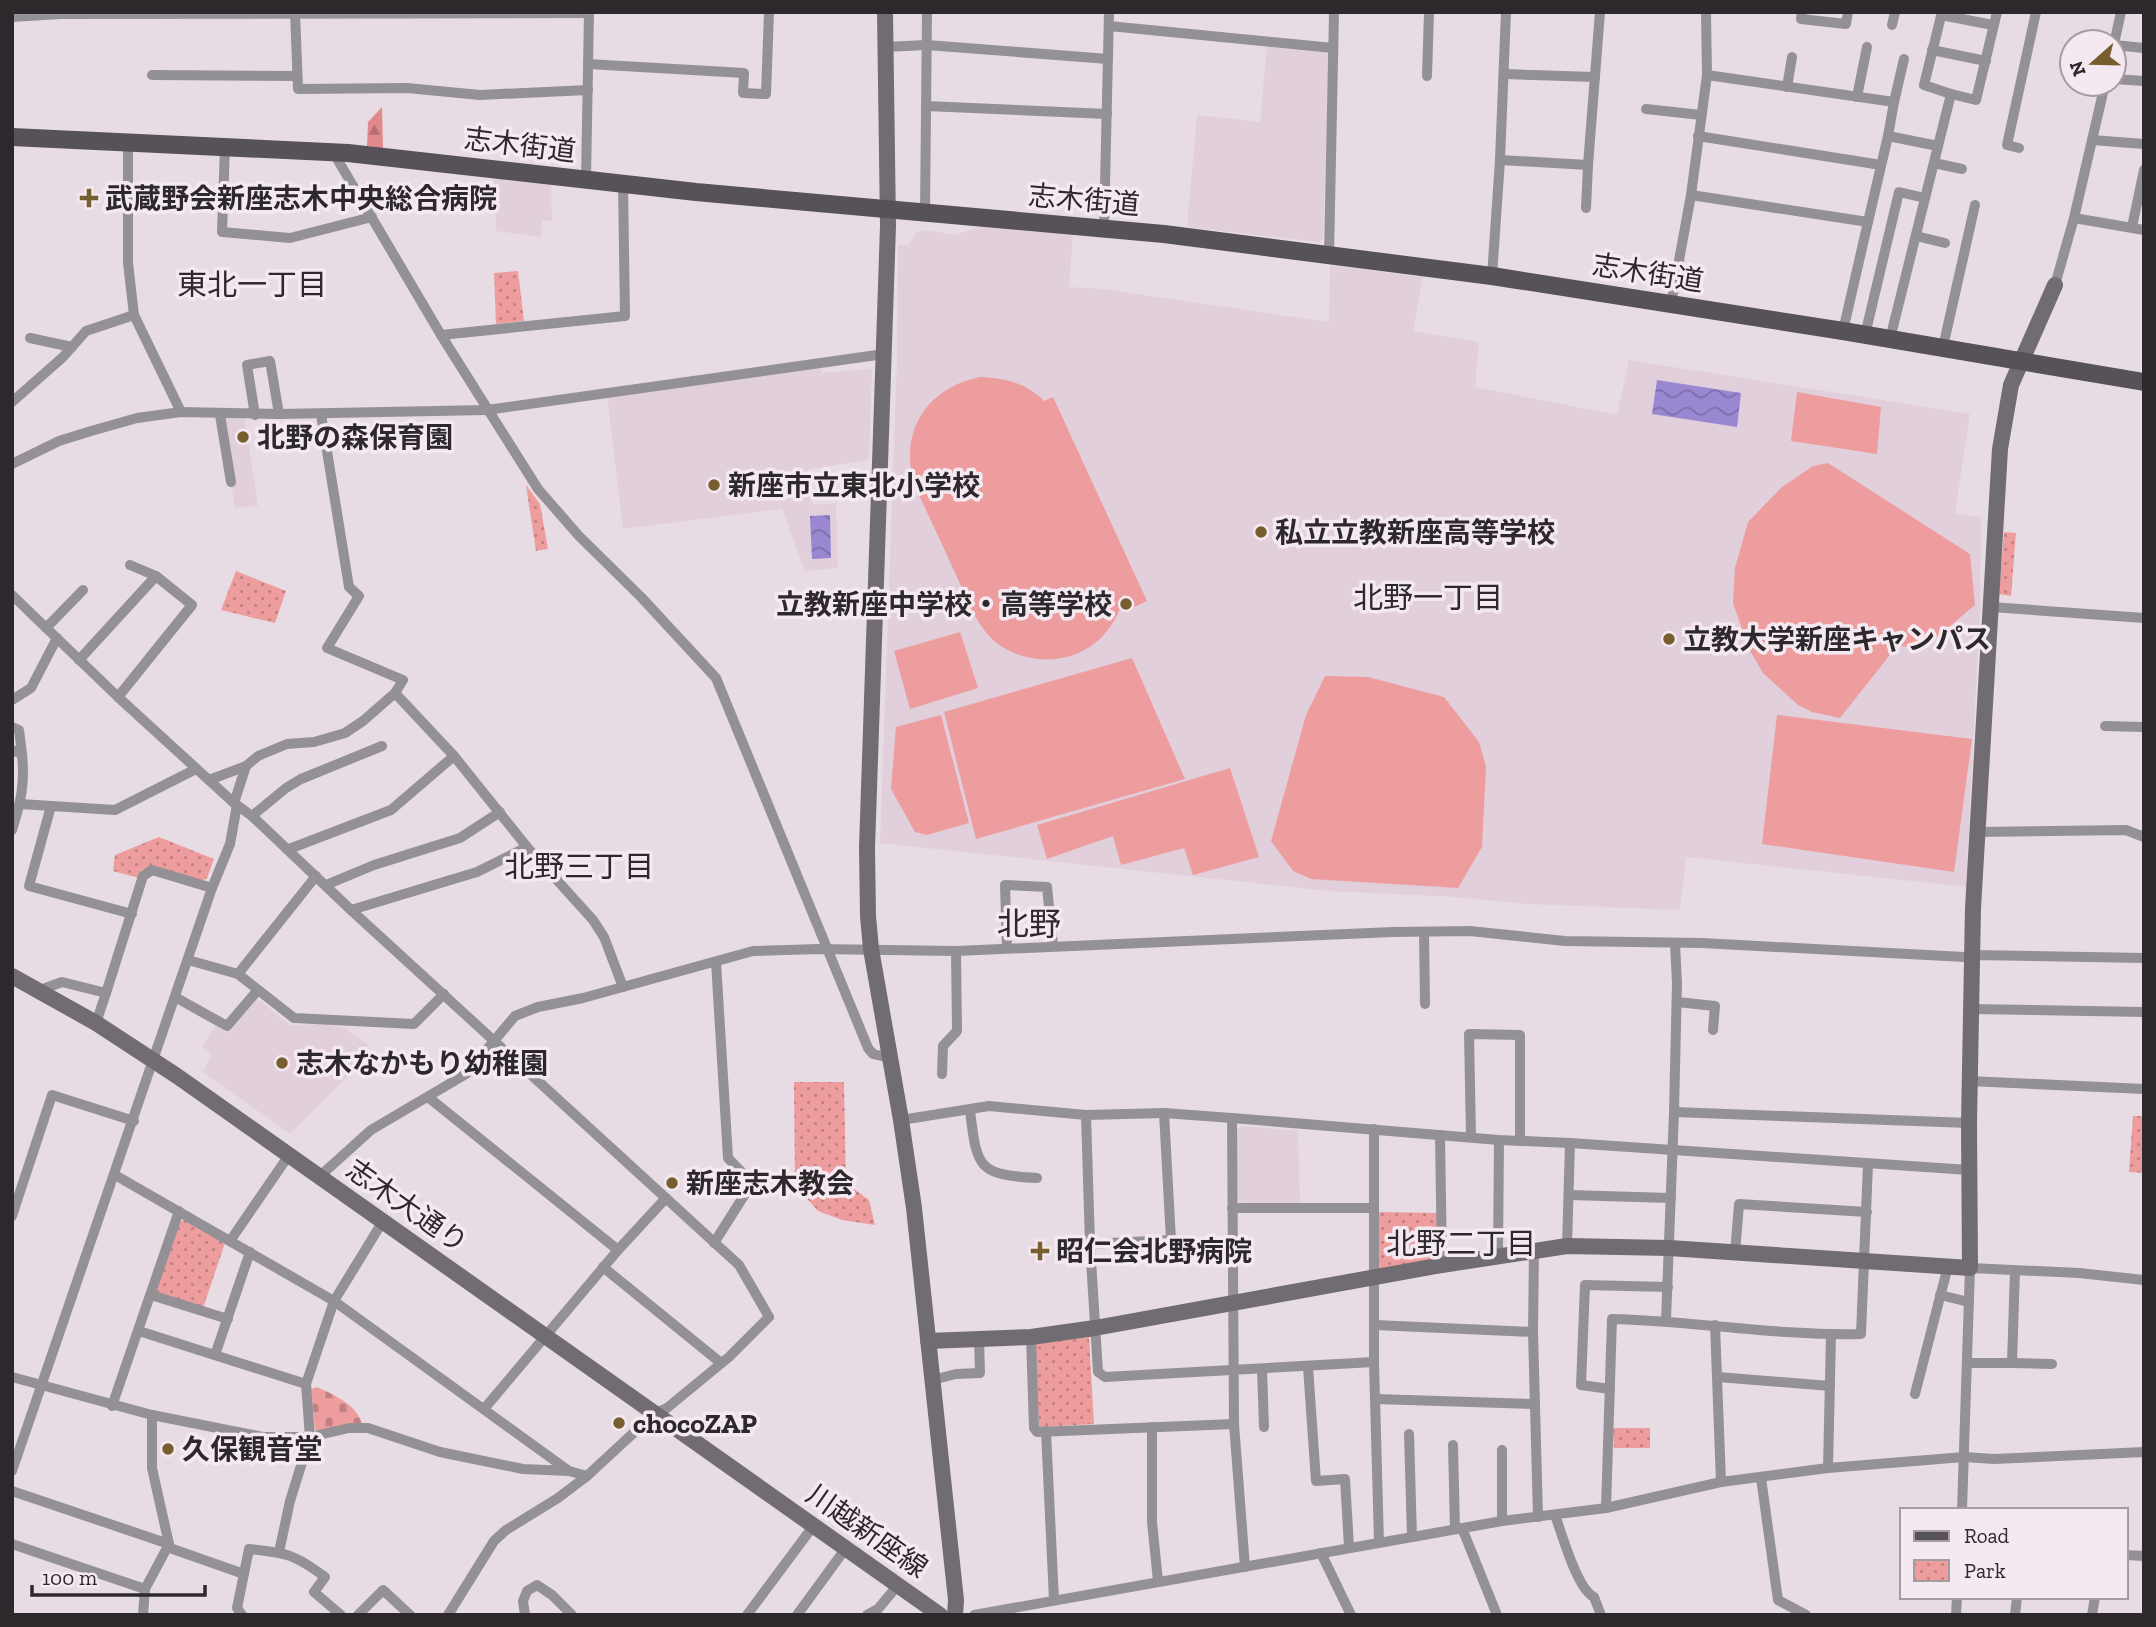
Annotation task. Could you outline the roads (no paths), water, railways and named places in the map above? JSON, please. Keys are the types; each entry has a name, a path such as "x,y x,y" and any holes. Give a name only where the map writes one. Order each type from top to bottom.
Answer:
{"main road":[{"name":"志木街道","path":"12,137 333,152 710,193 1104,228 1492,275 1943,347 2144,383"}],"street":[{"path":"588,64 744,73 743,93 766,94 769,12"},
{"path":"885,12 888,210 867,887 871,949 914,1208 956,1600 955,1615"},
{"path":"925,212 927,12"},
{"path":"1104,228 1109,12"},
{"path":"1329,255 1334,12"},
{"path":"1427,76 1429,12"},
{"path":"1492,275 1505,74 1506,12"},
{"path":"1586,208 1600,12"},
{"path":"1671,304 1690,195 1706,75 1706,12"},
{"path":"1802,12 1801,19 1846,24 1848,12"},
{"path":"1892,25 1895,12"},
{"path":"1993,25 1942,14 1924,85 1976,100 1997,12"},
{"path":"2020,148 2007,145 2036,12"},
{"path":"12,17 61,13 278,16 295,13 589,13 586,179"},
{"path":"295,13 298,89 408,88 480,95 588,90"},
{"path":"1109,26 1333,48"},
{"path":"885,47 927,45 1108,59"},
{"path":"1857,97 1867,47"},
{"path":"1932,50 1986,61"},
{"path":"1787,87 1792,57"},
{"path":"1843,331 1904,59"},
{"path":"1505,74 1595,77"},
{"path":"152,75 297,76"},
{"path":"1706,75 1894,102"},
{"path":"1890,339 1951,94"},
{"path":"1962,1508 1970,1268 1971,955 2003,429 2011,385 2055,285 2074,218 2102,98"},
{"path":"926,106 1107,114"},
{"path":"1646,109 1701,115"},
{"path":"1698,136 1881,165"},
{"path":"1888,136 1938,146"},
{"path":"2092,140 2144,144"},
{"path":"128,142 128,263 134,315 181,412"},
{"path":"225,146 222,232 289,238 372,217"},
{"path":"333,152 441,335 538,489 716,678 869,1048 873,1054 890,1058"},
{"path":"1500,160 1588,165"},
{"path":"1934,163 1962,169"},
{"path":"2132,227 2144,170"},
{"path":"441,335 625,316 623,183"},
{"path":"1866,335 1899,192 1925,198"},
{"path":"1690,195 1868,222"},
{"path":"1943,347 1975,205"},
{"path":"2074,218 2144,230"},
{"path":"1916,236 1945,243"},
{"path":"12,402 86,331 134,315"},
{"path":"30,338 72,347"},
{"path":"12,464 59,442 91,431 138,418 181,412 255,415 487,410 884,354"},
{"path":"255,415 247,365 270,361 279,414"},
{"path":"209,779 246,766 258,756 287,744 314,742 345,733 395,693 403,680 327,648 359,596 349,587 321,414"},
{"path":"220,415 231,482"},
{"path":"118,697 192,605 156,576 130,565"},
{"path":"79,660 156,576"},
{"path":"46,628 83,590"},
{"path":"12,596 118,697 236,804 253,816 351,910 739,1265 769,1317 721,1363 667,1408 655,1413 587,1476 558,1498 506,1530 494,1541 448,1615"},
{"path":"1991,607 2144,618"},
{"path":"12,700 31,688 57,638"},
{"path":"395,693 454,756 527,846 593,920 604,937 623,987"},
{"path":"2105,726 2144,727"},
{"path":"12,727 19,730 17,752 24,778 12,830"},
{"path":"253,816 301,779 382,746"},
{"path":"289,849 391,810 454,756"},
{"path":"12,1471 116,1175 212,888 230,845 236,804 246,766"},
{"path":"20,804 115,810 196,768"},
{"path":"51,806 29,886 132,914"},
{"path":"326,884 374,865 460,838 500,812"},
{"path":"1977,832 2126,830 2144,837"},
{"path":"351,910 477,872 527,846"},
{"path":"96,1023 143,876 152,870 212,888"},
{"path":"238,974 316,876"},
{"path":"1007,948 1005,885 1047,887 1053,946"},
{"path":"1424,932 1425,1004"},
{"path":"320,1176 371,1130 466,1074 516,1016 538,1007 753,951 956,951 1482,932 1565,941 1702,943 1964,957 2144,958"},
{"path":"1666,1321 1677,1002 1675,944"},
{"path":"942,1074 943,1046 957,1031 956,951"},
{"path":"188,960 238,974 294,1018 414,1024 444,994"},
{"path":"714,1243 752,1182 728,1157 716,962"},
{"name":"志木大通り","path":"12,976 96,1023 153,1060 764,1490"},
{"path":"40,990 62,982 106,993"},
{"path":"175,997 227,1026 257,991"},
{"path":"1677,1002 1715,1006 1713,1030"},
{"path":"1970,1009 2144,1012"},
{"path":"1471,1138 1469,1034 1520,1035 1520,1141"},
{"path":"1969,1081 2144,1089"},
{"path":"12,1216 52,1094 134,1121"},
{"path":"428,1097 618,1250"},
{"path":"901,1121 989,1106 1086,1115 1164,1113 1499,1140 1969,1170"},
{"path":"970,1111 975,1152 988,1168 997,1174 1037,1178"},
{"path":"1674,1112 1969,1123"},
{"path":"1090,1244 1171,1240 1164,1113"},
{"path":"1086,1115 1098,1373 1105,1377 1374,1362"},
{"path":"1232,1118 1234,1424 1245,1567"},
{"path":"1374,1129 1374,1362 1379,1542"},
{"path":"1440,1135 1441,1265"},
{"path":"1498,1255 1499,1140"},
{"path":"1567,1246 1570,1143"},
{"path":"230,1241 289,1155"},
{"path":"1606,1508 1612,1319 1831,1335 1861,1334 1868,1164"},
{"path":"116,1175 334,1301 569,1471"},
{"path":"1569,1195 1671,1198"},
{"path":"484,1409 545,1334 666,1198"},
{"path":"1735,1253 1739,1204 1867,1212"},
{"path":"1232,1208 1374,1208"},
{"path":"112,1405 179,1211"},
{"path":"279,1552 290,1501 310,1437 306,1384 334,1301 383,1221"},
{"path":"928,1341 1031,1337 1095,1328 1498,1255 1567,1246 1669,1248 2079,1273 2144,1280"},
{"path":"1534,1250 1538,1517"},
{"path":"215,1354 250,1252"},
{"path":"1914,1394 1948,1266"},
{"path":"603,1267 721,1363"},
{"path":"2012,1363 2015,1270"},
{"path":"1610,1389 1581,1385 1585,1285 1668,1287"},
{"path":"151,1295 228,1319"},
{"path":"1940,1295 1969,1302"},
{"path":"1375,1325 1534,1332"},
{"path":"1715,1325 1721,1482"},
{"path":"139,1331 306,1384"},
{"path":"1828,1468 1831,1335"},
{"path":"1031,1337 1034,1428 1037,1432 1234,1424"},
{"path":"932,1380 957,1374 980,1373 979,1340"},
{"path":"1967,1363 2052,1364"},
{"path":"1308,1367 1316,1481 1345,1479 1349,1548"},
{"path":"1262,1370 1264,1427"},
{"path":"12,1377 152,1415 263,1437 310,1437 349,1428 368,1428 440,1452 523,1469 569,1471 587,1476"},
{"path":"1718,1377 1830,1386"},
{"path":"1376,1399 1535,1404"},
{"path":"143,1615 145,1589 168,1546 152,1468 152,1415"},
{"path":"1152,1427 1152,1522 1158,1581"},
{"path":"1046,1431 1054,1600"},
{"path":"1409,1434 1412,1537"},
{"path":"1453,1445 1458,1529 1497,1615"},
{"path":"1502,1450 1502,1521"},
{"path":"974,1615 1502,1521 1606,1508 1721,1482 1828,1468 1964,1457 2144,1452"},
{"path":"1761,1478 1778,1600 1806,1615"},
{"name":"川越新座線","path":"764,1490 898,1585 931,1612"},
{"path":"12,1491 244,1574"},
{"path":"1555,1515 1577,1574 1588,1594 1594,1597 1601,1615"},
{"path":"747,1615 814,1525"},
{"path":"12,1544 145,1589"},
{"path":"797,1615 846,1548"},
{"path":"242,1615 237,1608 249,1549 279,1552 300,1558 325,1577 314,1592 341,1615"},
{"path":"1321,1553 1352,1615"},
{"path":"524,1615 523,1601 527,1591 537,1585 552,1595 572,1615"},
{"path":"867,1615 878,1609 898,1585"},
{"path":"358,1615 383,1590 410,1615"}],"water":[{"path":"1657,380 1741,393 1737,427 1652,414"},
{"path":"830,515 831,558 812,559 810,516"}],"place":[{"name":"武蔵野会新座志木中央総合病院","path":"89,198"},
{"name":"北野の森保育園","path":"243,437"},
{"name":"新座市立東北小学校","path":"714,485"},
{"name":"私立立教新座高等学校","path":"1261,532"},
{"name":"立教新座中学校・高等学校","path":"1126,604"},
{"name":"立教大学新座キャンパス","path":"1669,639"},
{"name":"志木なかもり幼稚園","path":"282,1063"},
{"name":"新座志木教会","path":"672,1183"},
{"name":"昭仁会北野病院","path":"1040,1251"},
{"name":"chocoZAP","path":"619,1423"},
{"name":"久保観音堂","path":"168,1449"}],"district":[{"name":"東北一丁目","path":"252,285"},
{"name":"北野一丁目","path":"1428,598"},
{"name":"北野三丁目","path":"579,867"},
{"name":"北野","path":"1029,924"},
{"name":"北野二丁目","path":"1461,1244"}]}
